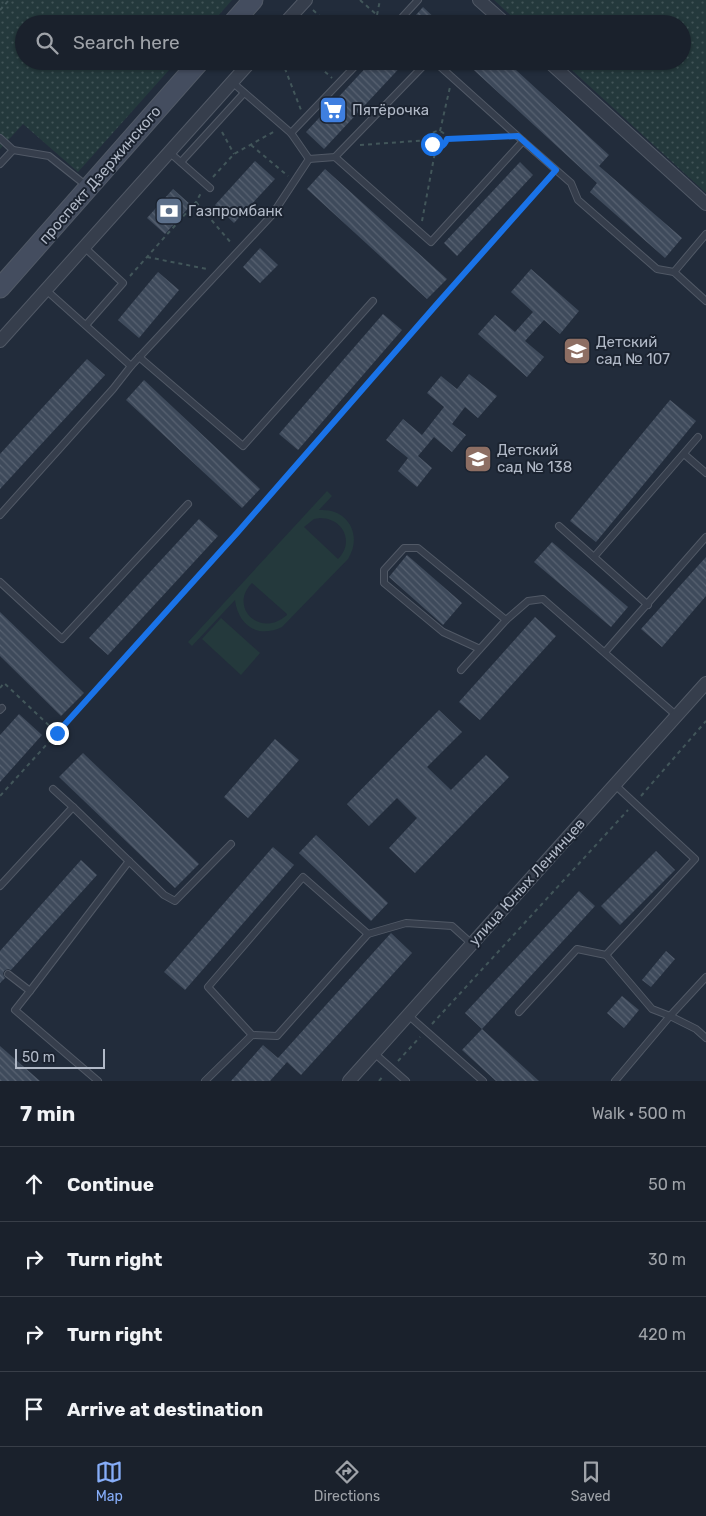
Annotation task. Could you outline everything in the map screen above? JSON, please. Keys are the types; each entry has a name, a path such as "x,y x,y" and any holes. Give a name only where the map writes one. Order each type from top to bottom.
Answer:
{"main road":[{"path":"240,15 253,0"},
{"name":"проспект Дзержинского","path":"0,288 192,70"}],"street":[{"path":"479,0 496,15"},
{"path":"292,15 305,1"},
{"path":"0,341 243,70"},
{"path":"558,70 706,204"},
{"name":"улица Юных Ленинцев","path":"348,1081 706,683"}],"lane":[{"path":"404,15 418,0"},
{"path":"291,133 351,70"},
{"path":"308,159 335,157 419,70"},
{"path":"444,70 571,183 578,200 657,269 674,272 706,301"},
{"path":"232,82 291,133 308,159"},
{"path":"181,162 244,93"},
{"path":"0,138 13,150 49,156 88,188"},
{"path":"335,157 431,242 520,138"},
{"path":"0,164 13,150"},
{"path":"169,152 208,187"},
{"path":"0,515 113,389 139,357 272,215 308,159"},
{"path":"674,272 706,234"},
{"path":"84,247 124,283 86,325"},
{"path":"46,290 131,366"},
{"path":"139,357 243,446 373,301"},
{"path":"594,557 698,437"},
{"path":"684,454 706,473"},
{"path":"0,582 62,639 188,504"},
{"path":"559,526 648,605"},
{"path":"605,652 706,537"},
{"path":"480,649 443,632 384,583 384,570 404,548 418,548 506,620"},
{"path":"462,670 506,620 528,601 542,599 677,716"},
{"path":"606,955 695,859 614,784"},
{"path":"53,789 164,895 175,900 231,844"},
{"path":"0,886 73,807"},
{"path":"98,1081 15,1010 129,860"},
{"path":"368,934 303,877 208,987 252,1035 277,1036 368,934 406,924 452,926 472,944"},
{"path":"519,1012 576,949 606,955 652,1009 696,1029 706,1038"},
{"path":"8,974 30,991"},
{"path":"615,1081 706,977"},
{"path":"408,1015 483,1081"},
{"path":"205,1081 252,1035"},
{"path":"374,1053 406,1081"},
{"path":"469,1081 475,1074"}],"path":[{"path":"0,10 9,0"},
{"path":"360,0 377,15"},
{"path":"377,15 380,0"},
{"path":"305,1 319,15"},
{"path":"286,70 305,119"},
{"path":"323,70 338,84"},
{"path":"440,131 452,77"},
{"path":"217,123 234,154"},
{"path":"124,283 196,202 234,154 283,127"},
{"path":"435,131 445,134 447,139 441,147 436,147 430,140 431,135 435,131"},
{"path":"447,139 520,138"},
{"path":"345,146 430,140"},
{"path":"251,145 294,180"},
{"path":"420,233 436,147"},
{"path":"0,796 237,533 556,170"},
{"path":"196,202 238,252"},
{"path":"147,257 220,272"},
{"path":"0,688 4,683 57,733"},
{"path":"379,1081 635,802 706,721"}],"green space":[{"path":"0,0 232,0 219,15 15,15 15,70 169,70 78,172 23,124 0,149"},
{"path":"494,0 706,0 706,193 572,70 691,70 691,15 510,15"},
{"path":"327,491 332,496 319,510 338,513 350,525 354,541 348,559 282,627 265,631 251,627 240,616 235,600 192,646 188,642","holes":["320,518 335,522 344,532 346,545 338,559 304,527 314,519","252,583 287,614 287,615 277,622 267,624 258,622 250,617 245,610 244,602 246,592"]},
{"path":"221,618 260,653 241,675 202,639"}],"building":[{"path":"423,7 431,15 416,15"},
{"path":"364,70 398,70 324,149 306,132"},
{"path":"474,70 516,70 609,155 599,166 682,238 665,258 590,192 597,183"},
{"path":"255,161 275,179 234,223 215,205"},
{"path":"520,162 533,175 457,256 444,243"},
{"path":"325,169 447,279 427,299 307,189"},
{"name":"Газпромбанк","path":"173,189 191,205 165,234 147,218"},
{"path":"260,248 278,265 260,283 243,267"},
{"path":"531,269 579,311 560,334 544,320 525,341 544,357 527,377 478,334 495,315 515,332 533,312 511,292"},
{"path":"158,272 179,290 139,338 118,320"},
{"path":"383,314 402,330 298,450 279,434"},
{"path":"87,359 105,375 0,489 0,454"},
{"path":"469,374 497,396 478,418 465,407 452,424 466,435 452,452 434,437 418,456 432,468 417,487 398,471 408,458 386,440 403,419 422,435 444,407 427,393 441,376 457,389"},
{"path":"144,380 260,489 242,508 126,400"},
{"path":"670,400 696,421 596,542 570,521"},
{"path":"199,519 218,536 108,655 89,638"},
{"path":"552,542 628,607 611,627 534,562"},
{"path":"407,555 462,603 443,625 389,577"},
{"path":"706,557 706,596 662,647 641,629"},
{"path":"0,612 84,693 61,716 0,656"},
{"path":"535,617 556,636 480,720 459,702"},
{"path":"439,710 462,732 427,767 451,790 486,755 509,777 415,873 389,848 417,818 397,798 369,826 347,804"},
{"path":"19,714 42,735 0,782 0,735"},
{"path":"275,739 299,760 248,818 224,797"},
{"path":"83,753 199,864 175,888 59,777"},
{"path":"316,835 388,903 371,921 299,853"},
{"path":"273,847 294,865 185,990 164,972"},
{"path":"656,851 675,870 620,925 601,906"},
{"path":"81,860 97,875 11,970 4,971 5,978 0,983 0,951"},
{"path":"579,891 595,906 482,1029 465,1013"},
{"path":"391,933 412,953 301,1075 287,1062 270,1081 231,1081 263,1045 278,1058"},
{"path":"666,951 675,959 651,987 642,980"},
{"path":"622,996 639,1010 624,1028 607,1013"},
{"path":"482,1029 539,1081 496,1081 462,1050"},
{"path":"0,1046 40,1081 0,1081"}],"place":[{"name":"Пятёрочка","path":"333,110"},
{"name":"Газпромбанк","path":"169,211"},
{"name":"Детский сад № 107","path":"577,351"},
{"name":"Детский сад № 138","path":"478,459"}],"route":[{"path":"57,733 237,533 556,170 518,136 447,139 441,147 436,147 432,144"}]}
